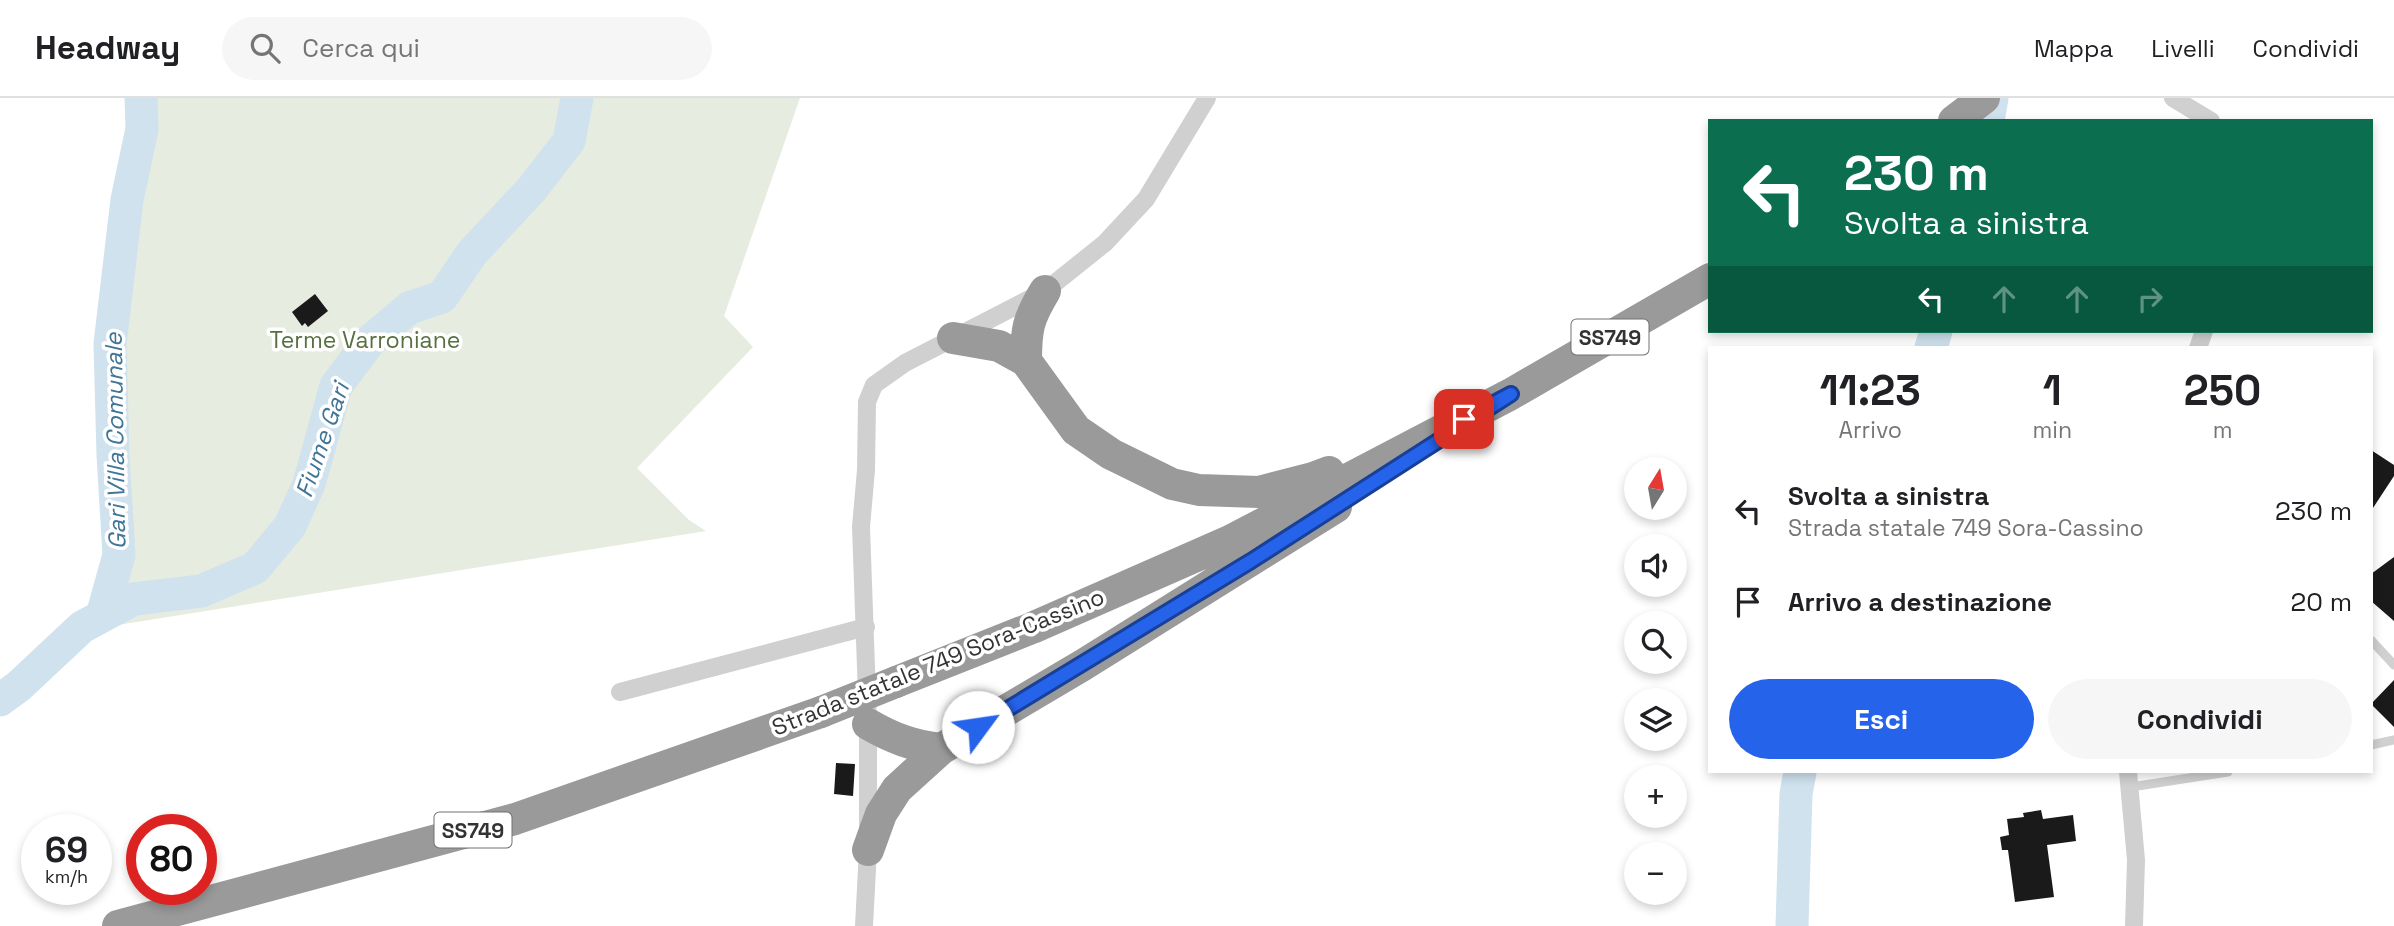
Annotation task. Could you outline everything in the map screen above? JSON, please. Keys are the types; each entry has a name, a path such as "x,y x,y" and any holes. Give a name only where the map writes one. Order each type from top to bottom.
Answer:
{"highway":[{"path":"1957,119 1984,98"},
{"name":"Strada statale 749 Sora-Cassino","path":"118,926 515,819 821,712 1032,628 1230,541 1511,394 1708,280"},
{"path":"1026,361 1026,330 1045,291"},
{"path":"953,338 999,346 1026,361 1076,430 1141,470 1172,484 1199,490 1259,492 1304,481 1511,394"},
{"path":"869,850 881,814 897,789 941,749 1251,561 1511,394"},
{"path":"868,723 902,742 941,749"}],"street":[{"path":"864,926 869,850 866,627 861,527 866,470 867,402 874,385 905,363 1045,291 1105,243 1146,199 1207,98"},
{"path":"2173,98 2208,119"},
{"path":"620,692 866,627"},
{"path":"2129,779 2136,860 2134,926"}],"lane":[{"path":"2373,642 2394,665"},
{"path":"2373,745 2394,740"},
{"path":"2129,779 2214,773"}],"green space":[{"name":"Terme Varroniane","path":"155,98 800,98 724,316 753,347 637,468 689,520 706,531 105,627 126,495 118,344"}],"building":[{"path":"315,294 328,311 308,327 305,323 302,326 292,312"},
{"path":"2373,451 2394,465 2394,476 2373,508"},
{"path":"2394,557 2394,621 2373,603 2373,573"},
{"path":"2394,680 2394,727 2373,706 2373,702"},
{"path":"836,763 855,764 853,796 834,794"},
{"path":"2041,810 2043,819 2073,815 2076,841 2047,845 2054,897 2015,902 2008,850 2002,850 2000,837 2009,835 2007,819 2024,817 2023,813"}],"waterway":[{"name":"Gari Villa Comunale","path":"102,616 119,555 110,344 127,200 142,129 141,98"},
{"name":"Fiume Gari","path":"0,700 19,686 82,627 134,599 201,591 255,568 290,526 309,484 336,386 369,342 409,308 442,297 472,253 531,190 569,141 577,98"},
{"path":"1988,119 1992,98"},
{"path":"1932,346 1935,333"},
{"path":"1792,926 1796,794 1800,773"}],"route":[{"path":"978,727 1251,561 1511,394 1464,419"}]}
